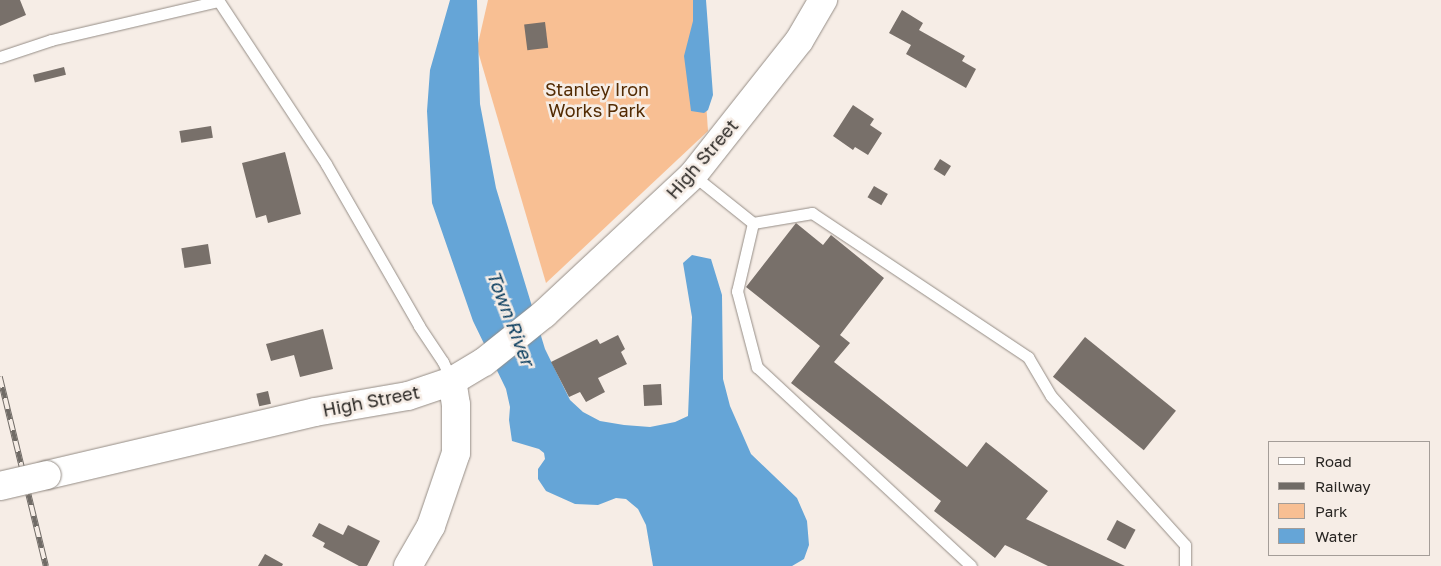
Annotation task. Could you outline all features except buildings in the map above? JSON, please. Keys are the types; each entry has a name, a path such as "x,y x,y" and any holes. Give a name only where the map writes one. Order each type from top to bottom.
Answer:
{"main road":[{"name":"High Street","path":"0,486 315,412 408,396 452,381 484,362 544,314 693,175 799,41 823,0"},
{"path":"408,566 431,526 456,453 456,404 452,381"}],"lane":[{"path":"0,57 52,40 218,1 326,164 419,326 443,362 452,381"},
{"path":"693,175 753,223 812,213 1028,357 1051,396 1185,545 1184,566"},
{"path":"753,223 737,291 757,366 971,566"}],"green space":[{"name":"Stanley Iron Works Park","path":"488,0 699,0 708,131 546,283 477,48"}],"water":[{"name":"Town River","path":"450,0 477,0 480,104 496,188 545,349 570,400 583,412 600,421 624,425 650,427 675,422 688,416 692,317 683,263 692,255 711,259 722,295 723,379 730,406 751,454 797,498 807,521 809,545 804,559 792,566 653,566 646,525 638,509 626,499 616,498 598,505 575,504 546,491 538,479 538,469 545,459 544,453 539,449 512,441 509,420 510,407 506,389 473,321 432,203 427,111 430,70"},
{"path":"693,0 706,0 713,95 708,110 704,113 691,111 684,56 693,21"}],"railway":[{"path":"0,377 46,566"}]}
